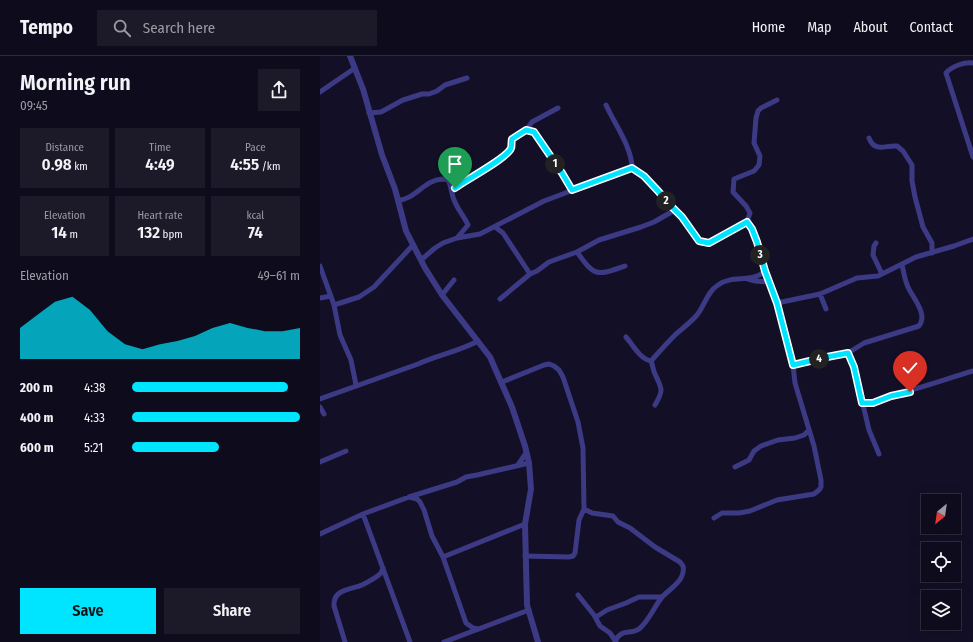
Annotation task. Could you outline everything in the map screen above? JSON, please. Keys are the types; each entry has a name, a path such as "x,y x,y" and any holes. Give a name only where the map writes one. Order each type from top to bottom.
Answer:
{"street":[{"path":"350,56 370,113 382,155 395,189 404,223 413,245 442,295 490,357 512,407 530,463 530,489 525,524 527,605 538,642"},
{"path":"973,62 968,62 950,69 946,73 973,157"},
{"path":"320,92 355,68"},
{"path":"370,113 381,112 403,100 422,94 429,94 437,91 445,85 467,78"},
{"path":"606,105 624,139 630,156 632,168 649,180 682,217 695,237 702,243 709,243 747,222 750,213 746,206 733,192 734,179 754,171 759,165 760,156 754,143 758,110 777,100"},
{"path":"453,191 460,184 494,163 508,152 511,149 512,139 526,130 532,122 558,108"},
{"path":"526,130 534,132 572,190"},
{"path":"869,138 871,143 879,147 885,148 897,146 904,151 911,161 913,168 912,181 915,197 923,227 932,243 932,253"},
{"path":"421,260 439,245 457,238 476,235 495,227 544,201 632,168"},
{"path":"398,200 404,200 428,183 440,179 460,184"},
{"path":"448,180 453,191 455,202 468,225 457,238"},
{"path":"500,298 530,274 537,271 549,262 578,252 599,240 654,222 675,210"},
{"path":"714,518 722,513 739,513 750,511 776,500 811,495 819,490 821,480 809,430 795,383 793,365 777,303 768,282 757,242 752,229 747,222"},
{"path":"495,227 503,234 530,274"},
{"path":"777,303 820,294 857,278 878,276 916,257 932,253 973,238"},
{"path":"876,243 874,246 874,255 882,274"},
{"path":"334,305 359,297 374,287 413,245"},
{"path":"578,252 593,272 610,272 625,266"},
{"path":"793,365 848,353 864,343 916,327 921,324 922,316 920,309 908,288 902,265"},
{"path":"320,266 334,305 340,335 351,360 356,385"},
{"path":"748,279 760,276 765,271"},
{"path":"651,361 696,315 711,291 717,285 734,278 768,282"},
{"path":"442,295 454,280"},
{"path":"820,294 826,309"},
{"path":"320,298 331,296"},
{"path":"626,337 642,356 651,361"},
{"path":"320,399 418,364 433,357 470,346 478,341"},
{"path":"848,353 854,367 872,438 879,454"},
{"path":"651,361 662,389 655,405"},
{"path":"502,382 544,365 549,364 558,370 569,393 578,422 583,448 584,509 579,520 575,553 573,556 525,556"},
{"path":"862,403 873,403 973,371"},
{"path":"320,407 324,414"},
{"path":"735,467 749,460 754,451 761,446 778,440 795,438 809,430"},
{"path":"320,462 346,451"},
{"path":"518,465 526,454"},
{"path":"320,534 363,514 409,497 457,482 466,476 477,475 530,463"},
{"path":"409,497 417,499 420,502 468,625 465,634"},
{"path":"584,509 592,513 613,516 618,522 630,528 655,547 680,562 689,564"},
{"path":"367,524 369,517 374,510"},
{"path":"363,514 410,642"},
{"path":"442,557 525,524"},
{"path":"616,642 618,636 621,634 634,631 640,627 650,616 662,597 678,583 684,569 680,562"},
{"path":"346,642 334,606 336,597 340,592 362,585 380,574 383,567"},
{"path":"578,595 596,617 600,626 610,633 616,642"},
{"path":"596,617 607,610 639,597 662,597"},
{"path":"444,642 529,610"},
{"path":"468,625 479,629"}],"route":[{"path":"455,188 494,163 508,152 511,149 512,139 526,130 534,132 572,190 632,168 649,180 654,188 682,217 695,237 702,243 709,243 747,222 752,229 757,242 768,282 777,303 787,349 793,365 848,353 854,367 862,403 873,403 891,396 910,392"}]}
